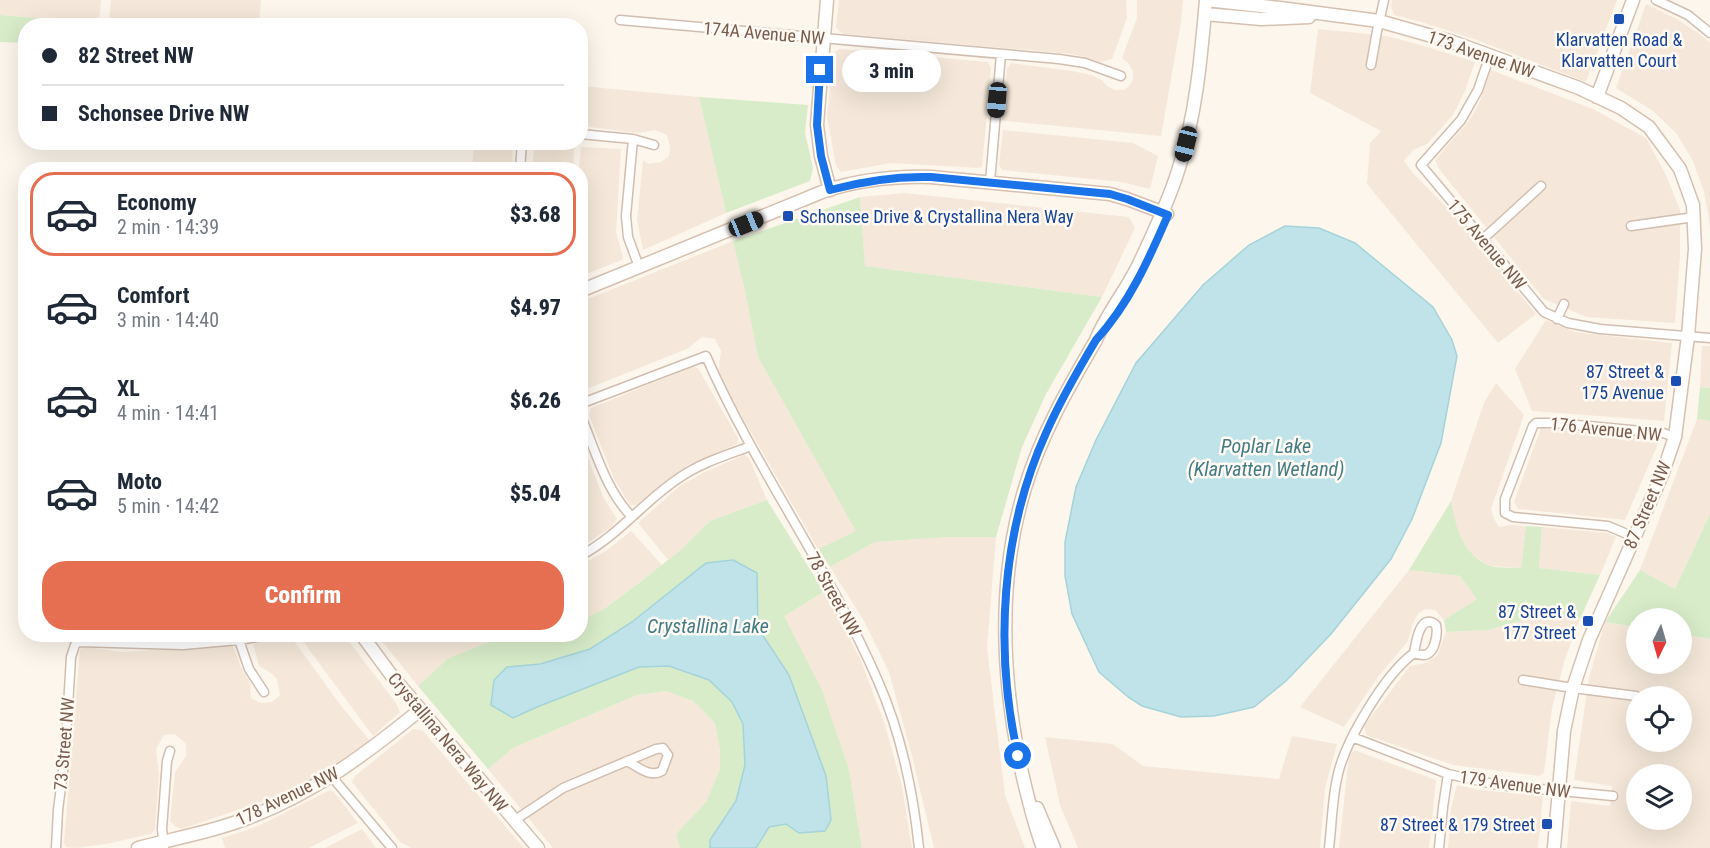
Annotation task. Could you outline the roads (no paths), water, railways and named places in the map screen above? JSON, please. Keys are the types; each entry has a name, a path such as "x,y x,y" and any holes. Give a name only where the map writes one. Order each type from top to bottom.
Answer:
{"street":[{"path":"826,0 817,125 821,156 830,190"},
{"path":"1206,0 1209,14"},
{"name":"173 Avenue NW","path":"1206,0 1379,21 1453,42 1579,88 1622,108 1649,127 1680,169 1694,205 1694,217"},
{"path":"1043,848 1029,804 1009,706 1005,641 1008,578 1015,532 1024,490 1046,432 1165,213 1190,128 1209,14 1214,0"},
{"path":"1371,65 1384,0"},
{"path":"1597,97 1633,0"},
{"path":"1656,0 1688,15 1710,33"},
{"name":"173 Avenue NW","path":"1209,14 1261,19 1341,16"},
{"name":"174A Avenue NW","path":"620,20 1078,62 1121,76"},
{"path":"990,182 1001,54"},
{"name":"175 Avenue NW","path":"1490,55 1478,90 1461,120 1421,165 1544,312 1568,323 1599,329 1710,339"},
{"path":"588,135 633,139 654,144"},
{"path":"633,139 626,216 628,237 639,267"},
{"path":"588,288 830,190 869,181 910,176 1110,194 1165,213"},
{"path":"1483,239 1541,186"},
{"path":"1631,226 1694,217"},
{"name":"87 Street NW","path":"1554,848 1564,731 1573,688 1589,640 1662,475 1675,437 1688,336 1695,249 1694,217"},
{"path":"1557,319 1564,304"},
{"name":"78 Street NW","path":"588,401 706,356 725,399 848,619 879,682 907,770 919,848"},
{"name":"176 Avenue NW","path":"1634,537 1608,526 1513,517 1505,513 1505,499 1530,434 1536,423 1556,423 1663,433 1675,437"},
{"path":"588,434 609,485 616,498 632,517"},
{"path":"588,551 606,540 678,478 702,465 751,446"},
{"name":"73 Street NW","path":"56,848 71,657 75,645 78,642 159,645 207,642"},
{"path":"240,642 249,669 264,692"},
{"name":"Crystallina Nera Way NW","path":"367,642 420,710 537,848"},
{"path":"1329,848 1338,777 1346,749 1380,690 1414,653"},
{"path":"1523,680 1626,695"},
{"name":"178 Avenue NW","path":"138,848 163,845 253,816 333,777 420,710"},
{"name":"179 Avenue NW","path":"1352,737 1448,774 1498,785 1613,796"},
{"path":"163,845 162,816 170,751"},
{"path":"514,820 563,788 627,761"},
{"path":"1022,771 1054,848"},
{"path":"1439,848 1448,774"},
{"path":"333,777 392,848"}],"water":[{"name":"Poplar Lake (Klarvatten Wetland)","path":"1285,226 1319,228 1355,243 1433,307 1452,340 1457,356 1441,443 1412,519 1391,559 1331,634 1286,681 1254,707 1214,716 1181,717 1142,706 1099,672 1072,614 1065,576 1065,542 1076,487 1096,440 1136,363 1203,285 1249,245"},
{"name":"Crystallina Lake","path":"733,560 757,573 758,628 789,675 826,776 831,820 825,831 799,833 786,824 769,827 756,848 710,848 710,840 736,801 745,765 743,724 732,702 709,680 669,666 639,667 513,718 491,705 494,680 507,667 540,664 590,649 632,622 706,563"}],"place":[{"name":"Klarvatten Road & Klarvatten Court","path":"1619,19"},
{"name":"Schonsee Drive & Crystallina Nera Way","path":"788,216"},
{"name":"87 Street & 175 Avenue","path":"1676,381"},
{"name":"87 Street & 177 Street","path":"1588,621"},
{"name":"87 Street & 179 Street","path":"1547,824"}]}
